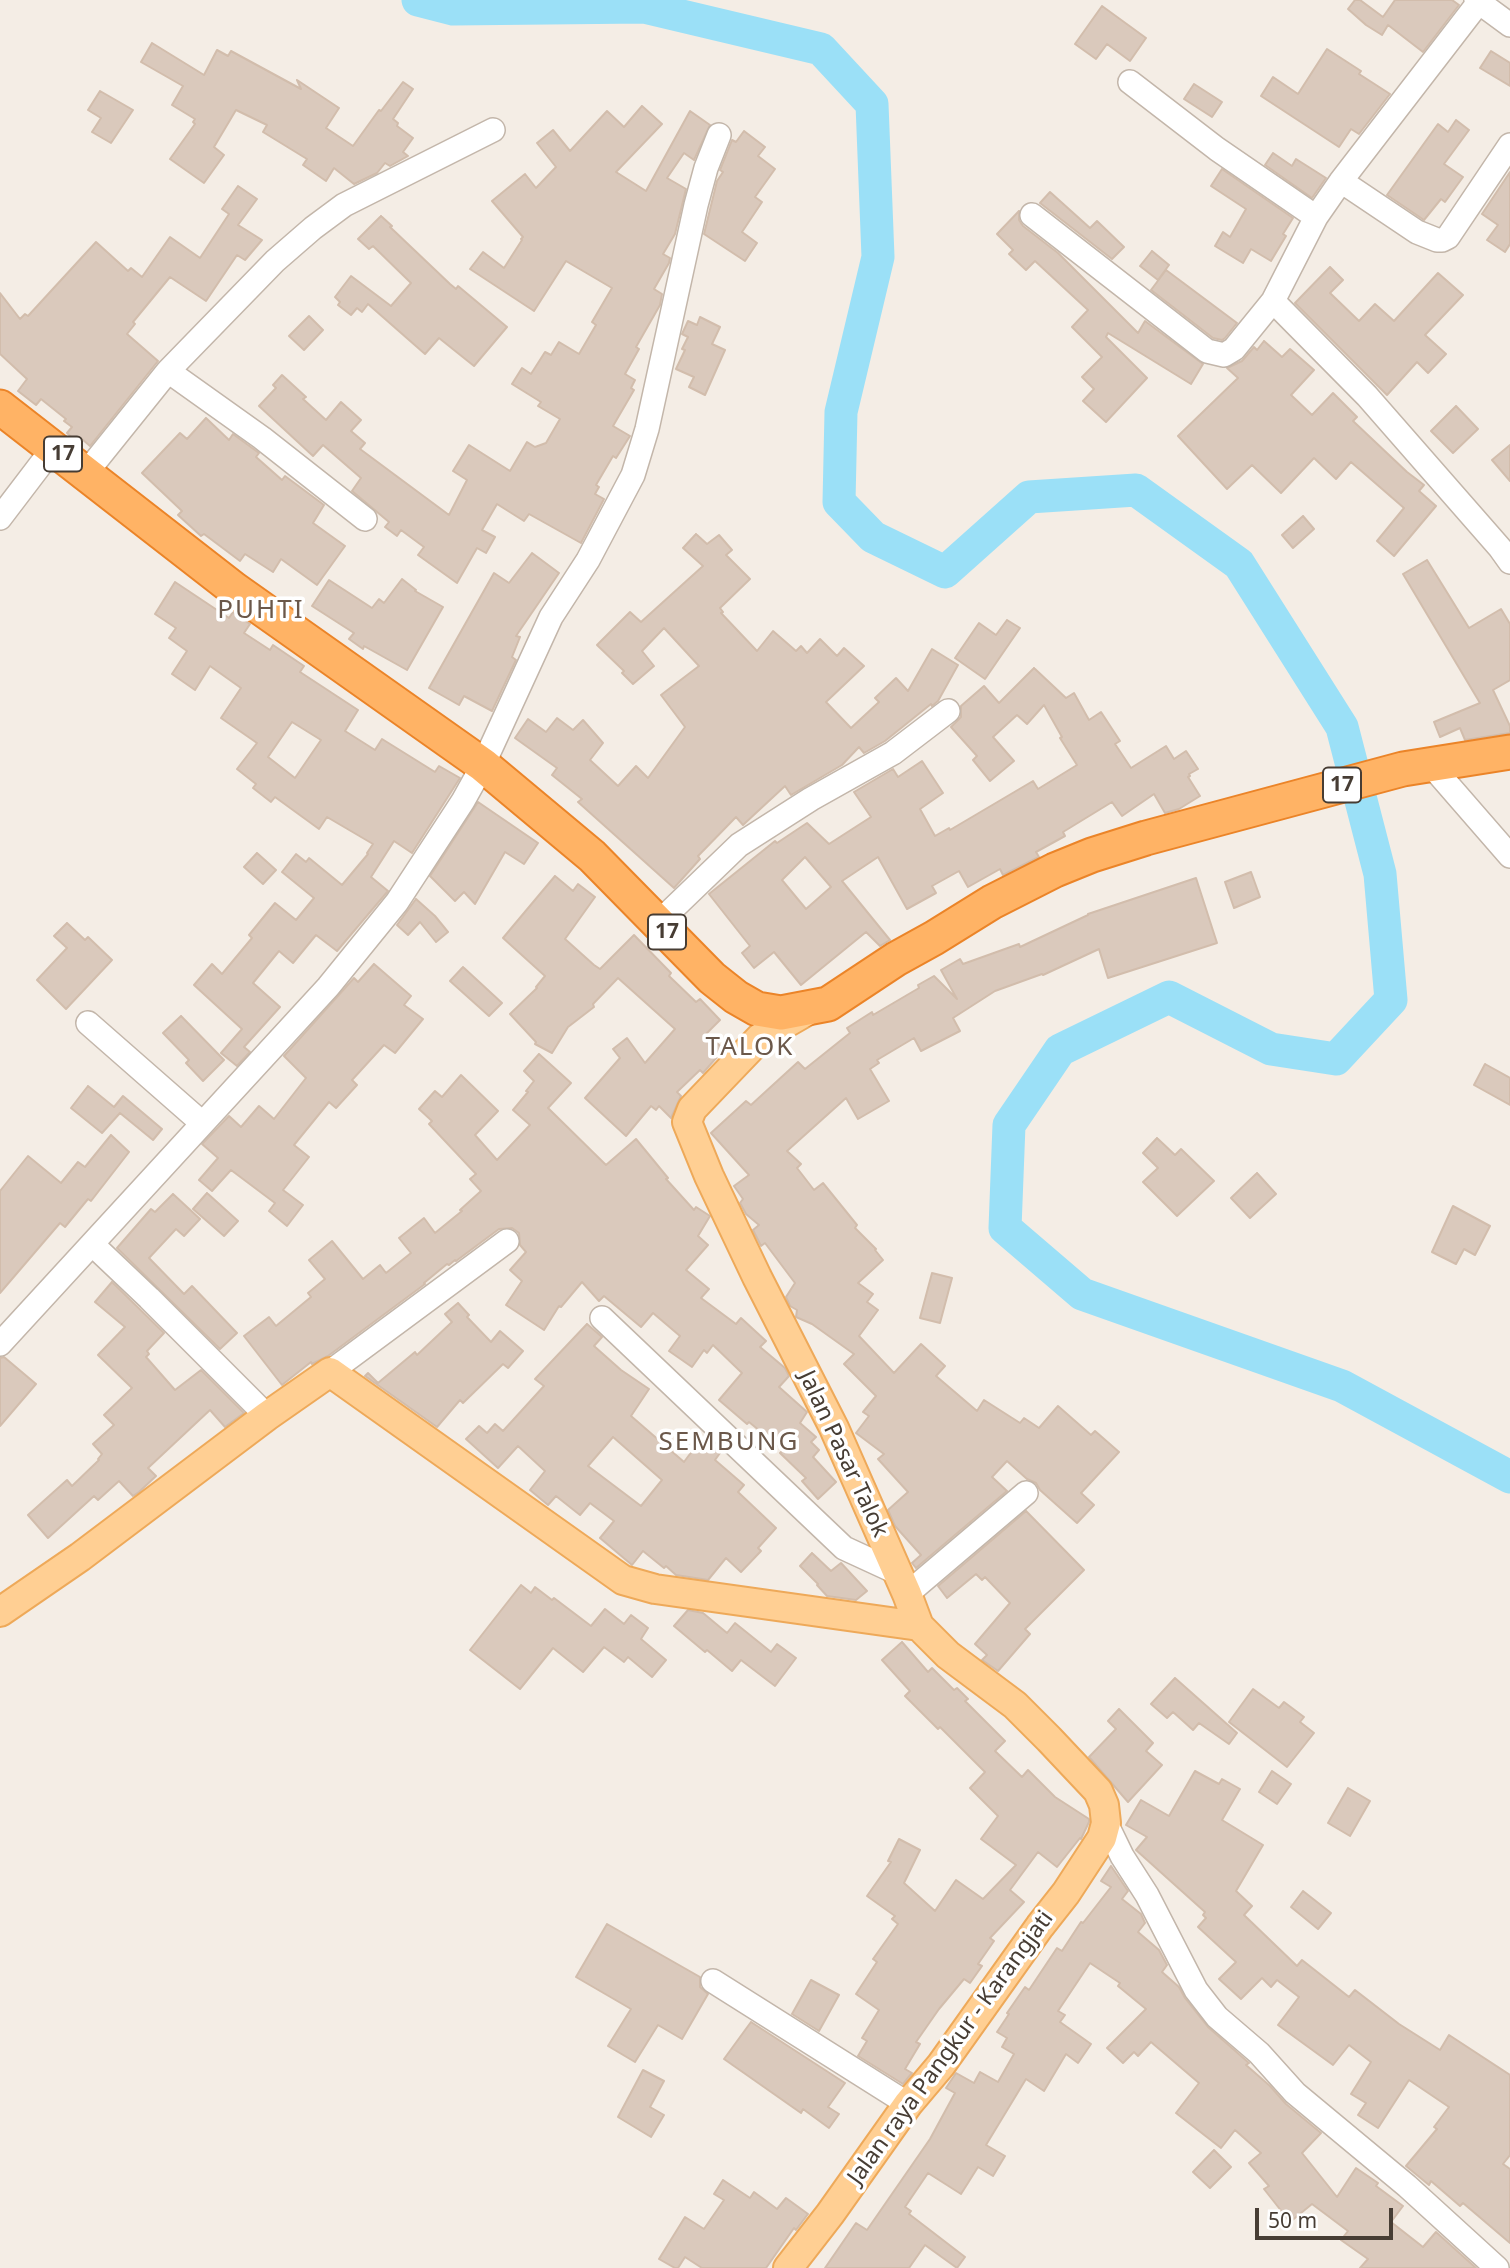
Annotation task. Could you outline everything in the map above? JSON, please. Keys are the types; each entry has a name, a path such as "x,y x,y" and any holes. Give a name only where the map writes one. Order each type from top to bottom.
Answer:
{"highway":[{"name":"17","path":"0,407 234,589 483,765 592,856 712,978 740,1000 757,1009 780,1013 828,1004 895,959 992,902 1055,870 1092,855 1416,766 1510,752"}],"main road":[{"path":"740,1000 749,1018 750,1048"},
{"path":"750,1048 760,1038 813,1007"},
{"name":"Jalan Pasar Talok","path":"750,1048 692,1109 687,1122 709,1176 757,1277 835,1428 919,1626 948,1655 1015,1705 1049,1739 1098,1791 1104,1805 1106,1823"},
{"path":"0,1612 80,1558 267,1416 330,1372 623,1580 655,1589 919,1626"},
{"name":"Jalan raya Pangkur - Karangjati","path":"788,2268 1066,1893 1102,1838 1106,1823"}],"street":[{"path":"1032,215 1208,351 1224,355 1234,349 1273,301 1316,217 1478,1 1510,25"},
{"path":"1130,82 1217,149 1316,217"},
{"path":"86,472 168,372 275,261 313,228 344,205 493,130"},
{"path":"0,1343 328,987 363,946 412,879 463,801 483,765 551,617 588,560 633,474 647,429 696,205 719,135"},
{"path":"1341,181 1418,232 1443,240 1448,237 1510,145"},
{"path":"1273,301 1367,396 1507,550"},
{"path":"168,372 262,438 365,519"},
{"path":"0,518 54,447"},
{"path":"658,923 740,845 811,799 893,753 948,711"},
{"path":"1416,766 1510,856"},
{"path":"88,1023 202,1123"},
{"path":"330,1372 507,1241"},
{"path":"92,1244 267,1416"},
{"path":"602,1318 844,1548 902,1583 1027,1493"},
{"path":"1106,1823 1196,1990 1217,2017 1259,2053 1295,2093 1408,2186 1497,2268"},
{"path":"713,1981 908,2104"}],"building":[{"path":"1355,0 1360,0 1383,17 1395,0 1452,0 1459,5 1423,52 1388,25 1382,35 1366,25 1348,9"},
{"path":"1102,6 1146,38 1130,61 1107,44 1096,59 1075,44"},
{"path":"152,43 204,75 217,50 228,56 231,51 301,89 297,80 339,108 326,128 353,146 403,82 413,89 393,119 398,123 397,126 413,138 403,152 408,156 390,166 385,163 377,173 354,184 334,168 326,181 303,165 307,159 263,132 267,125 236,110 214,147 224,155 204,183 170,159 195,124 195,119 172,105 183,86 141,62"},
{"path":"1327,49 1390,94 1359,134 1351,129 1339,147 1261,96 1273,77 1298,94"},
{"path":"1491,51 1510,63 1510,86 1480,68"},
{"path":"1194,84 1222,102 1212,117 1184,99"},
{"path":"100,91 133,110 111,143 92,132 101,118 88,110"},
{"path":"642,106 662,124 616,172 646,191 690,111 710,125 694,160 684,153 667,178 686,189 675,234 663,254 670,258 669,263 654,289 662,294 660,305 636,347 639,349 625,374 635,380 631,388 634,390 613,426 630,436 616,458 613,456 596,485 599,487 595,494 604,499 581,543 529,514 524,521 497,504 482,530 495,537 486,553 477,548 457,583 418,555 424,547 401,530 397,536 385,527 389,522 352,491 361,478 323,445 313,456 259,406 276,388 273,385 282,375 326,420 341,402 361,420 351,431 365,443 360,449 449,515 467,480 453,471 469,445 510,471 527,442 535,447 546,443 560,419 538,406 541,402 512,384 522,368 531,374 545,352 551,355 559,342 579,354 596,325 592,322 612,288 566,261 534,311 470,269 483,252 504,268 522,240 523,237 492,201 525,174 536,188 556,167 537,143 553,130 570,151 607,111 624,127"},
{"path":"1456,120 1469,130 1444,164 1463,177 1445,202 1441,199 1424,220 1387,195 1438,124 1448,132"},
{"path":"744,131 765,147 758,156 775,169 755,197 762,202 742,232 757,243 745,261 704,234 717,181 723,172 720,170 732,140 736,142"},
{"path":"1273,153 1292,166 1296,159 1326,178 1312,198 1265,165"},
{"path":"1222,169 1293,218 1271,261 1251,249 1243,263 1215,246 1223,232 1230,237 1246,209 1211,186"},
{"path":"1510,172 1510,244 1505,252 1487,240 1498,225 1482,214"},
{"path":"238,186 257,199 238,225 262,240 245,260 237,255 206,301 170,277 133,322 135,324 127,334 158,361 90,446 82,439 79,444 67,433 72,427 64,421 66,419 41,399 36,405 18,391 27,379 0,354 0,293 20,319 25,314 28,316 96,242 128,271 131,268 142,277 170,237 200,258 229,214 222,209"},
{"path":"1050,192 1090,228 1097,221 1124,247 1112,259 1040,203"},
{"path":"1019,211 1019,220 1023,226 1058,253 1138,333 1145,321 1203,364 1191,384 1108,333 1106,337 1147,378 1106,422 1083,401 1094,389 1082,377 1102,357 1072,327 1088,310 1035,261 1026,270 1009,254 1013,250 997,234"},
{"path":"381,216 450,284 456,289 458,286 507,327 474,366 439,338 425,354 368,304 362,312 357,308 351,315 338,305 340,302 335,297 351,276 391,306 411,283 373,246 369,249 358,239"},
{"path":"1152,251 1169,265 1158,280 1140,266"},
{"path":"1330,267 1343,280 1330,293 1359,321 1375,304 1394,321 1438,273 1463,295 1425,335 1446,354 1428,373 1417,362 1387,395 1295,303"},
{"path":"1166,270 1237,323 1225,338 1213,338 1151,290"},
{"path":"309,316 323,330 304,350 289,336"},
{"path":"700,317 720,327 712,344 725,350 705,395 689,387 694,377 676,369 685,350 682,349 688,337 682,334 688,321 697,325"},
{"path":"1264,341 1282,357 1290,349 1314,370 1291,395 1312,415 1333,393 1357,417 1353,421 1424,485 1419,491 1436,506 1394,556 1377,541 1404,508 1351,462 1336,479 1314,458 1281,493 1252,465 1227,489 1178,436 1238,378 1227,368 1242,361 1254,347 1257,350"},
{"path":"1456,406 1478,429 1453,453 1431,431"},
{"path":"206,418 229,440 233,434 259,453 256,457 282,480 285,476 324,505 313,523 345,546 317,585 281,559 273,572 245,554 240,561 204,534 201,536 178,515 182,511 142,473 180,433 187,439"},
{"path":"1510,445 1510,481 1492,460"},
{"path":"1303,516 1314,529 1293,548 1282,535"},
{"path":"696,534 707,544 719,535 732,550 726,555 750,579 720,608 723,612 721,613 757,651 773,631 796,651 801,646 807,653 820,639 837,656 844,648 864,666 826,702 851,728 879,702 875,698 896,678 908,691 932,649 958,665 938,701 885,741 864,753 859,747 842,765 791,795 785,786 743,825 736,817 698,856 700,859 674,888 578,802 582,799 552,775 557,768 515,738 528,719 546,732 557,718 573,730 583,720 603,743 590,760 618,786 636,766 648,778 685,727 661,695 699,666 664,628 642,651 654,666 633,684 622,673 624,671 597,645 630,612 641,622 703,566 683,548"},
{"path":"532,553 559,573 516,636 520,637 512,657 516,660 492,711 464,696 459,705 429,688 494,573 509,583"},
{"path":"1427,560 1469,628 1501,609 1510,624 1510,680 1493,690 1510,726 1510,733 1465,740 1460,728 1440,737 1434,722 1480,703 1403,574"},
{"path":"402,579 415,591 443,607 407,670 364,646 363,649 349,639 354,633 312,606 329,580 372,608 379,599 384,603"},
{"path":"175,582 229,618 233,612 250,624 244,633 270,650 273,645 304,666 300,672 358,710 345,731 375,750 382,739 435,772 439,766 460,778 412,853 394,841 371,877 388,891 337,951 316,935 293,963 279,951 253,983 280,1007 244,1047 250,1052 237,1066 221,1053 242,1029 194,985 212,964 222,974 252,938 249,935 275,903 296,920 314,898 282,872 296,854 306,862 309,858 342,885 373,844 327,817 319,829 275,797 271,802 253,788 256,784 237,769 257,743 221,718 241,688 210,666 195,690 172,674 187,651 169,638 176,628 155,614","holes":["292,722 321,740 295,778 268,757"]},
{"path":"1007,620 1020,628 985,679 955,658 979,623 996,635"},
{"path":"1034,668 1066,698 1074,693 1089,720 1101,712 1120,741 1115,744 1131,768 1166,746 1174,759 1186,751 1198,769 1188,777 1200,796 1179,809 1165,813 1154,794 1122,816 1112,802 1063,832 1065,836 1036,852 1039,857 1003,875 1000,869 968,887 959,871 932,886 936,893 907,909 878,857 842,881 890,940 880,946 866,932 801,985 774,952 754,968 742,953 750,946 709,894 775,841 777,843 807,823 829,844 871,817 854,792 893,769 898,777 922,761 943,793 920,809 935,836 949,828 950,830 1033,781 1038,789 1077,765 1044,705 1027,724 1017,715 993,737 1014,761 990,781 973,760 977,756 951,727 961,717 961,706 984,686 999,703","holes":["805,857 831,887 806,909 782,880"]},
{"path":"478,802 538,843 524,864 505,852 475,904 464,892 455,901 430,876"},
{"path":"257,853 276,870 263,884 244,867"},
{"path":"1251,872 1260,897 1234,908 1225,882"},
{"path":"555,876 573,891 578,884 595,897 565,939 594,965 600,969 634,935 671,973 669,976 696,1002 700,999 720,1020 706,1034 724,1049 703,1073 700,1070 677,1092 681,1096 671,1118 659,1106 656,1110 651,1106 626,1136 585,1098 620,1058 613,1049 627,1038 645,1063 675,1029 618,978 593,1004 594,1007 568,1027 552,1053 535,1044 510,1014 537,988 545,976 503,938"},
{"path":"1196,878 1217,943 1108,978 1099,949 1043,975 995,991 953,1018 960,1031 921,1051 914,1038 877,1060 879,1063 870,1069 889,1101 858,1119 846,1098 787,1151 801,1164 797,1168 814,1190 823,1183 857,1225 855,1228 883,1260 858,1283 873,1294 867,1302 878,1310 859,1336 894,1373 921,1344 945,1366 936,1376 977,1411 984,1400 1020,1423 1024,1418 1039,1428 1058,1406 1091,1435 1095,1431 1119,1452 1081,1493 1094,1505 1077,1523 1040,1490 1036,1483 1027,1479 1007,1461 992,1477 1007,1491 916,1568 912,1563 921,1555 895,1526 888,1510 908,1492 878,1459 884,1454 856,1433 869,1416 863,1412 876,1396 844,1364 854,1354 812,1324 796,1317 797,1310 790,1306 786,1297 795,1283 765,1243 761,1246 753,1230 759,1225 746,1214 740,1203 743,1199 734,1186 749,1175 711,1133 746,1101 751,1105 798,1062 805,1069 850,1033 847,1028 919,988 918,985 934,976 957,999 941,970 960,959 963,964 1019,944 1020,947 1088,914"},
{"path":"416,899 448,932 436,942 420,922 408,935 397,925"},
{"path":"67,923 85,940 88,937 112,960 66,1009 37,980 67,948 54,936"},
{"path":"374,964 411,996 404,1005 423,1019 395,1053 384,1045 352,1080 357,1085 336,1108 329,1102 294,1145 309,1157 283,1190 303,1205 287,1226 269,1211 275,1203 231,1170 212,1191 199,1180 218,1158 202,1144 229,1116 241,1127 259,1106 274,1119 306,1078 284,1056 354,978 358,982"},
{"path":"463,967 502,1003 489,1016 450,981"},
{"path":"181,1016 224,1060 203,1081 186,1063 189,1060 163,1033"},
{"path":"539,1054 571,1083 548,1108 606,1165 636,1139 694,1210 696,1207 710,1216 698,1236 708,1245 686,1270 709,1289 701,1298 736,1324 741,1318 766,1341 760,1347 785,1368 789,1376 779,1387 807,1412 800,1423 816,1437 811,1442 819,1450 813,1457 836,1482 818,1499 802,1481 806,1478 780,1453 783,1450 719,1400 742,1373 713,1345 707,1353 704,1350 692,1367 669,1351 680,1336 653,1313 641,1327 604,1296 599,1301 582,1282 561,1307 559,1306 544,1330 506,1305 522,1281 510,1270 526,1252 520,1245 519,1233 512,1228 499,1229 456,1261 447,1264 425,1284 328,1356 312,1364 311,1362 282,1385 244,1336 269,1317 276,1326 311,1297 308,1293 325,1279 309,1260 332,1241 363,1279 380,1265 386,1273 411,1253 399,1238 424,1218 435,1233 462,1211 460,1210 481,1191 470,1179 476,1174 429,1124 432,1121 419,1109 435,1091 442,1097 461,1075 498,1111 475,1135 497,1160 530,1125 513,1110 534,1081 524,1071"},
{"path":"1485,1064 1510,1078 1510,1105 1474,1085"},
{"path":"88,1086 114,1107 123,1096 162,1129 153,1140 120,1113 102,1133 71,1108"},
{"path":"111,1135 129,1152 91,1201 88,1199 65,1227 60,1223 0,1293 0,1191 28,1156 61,1183 78,1162 85,1167"},
{"path":"1157,1138 1175,1155 1181,1149 1214,1181 1177,1216 1143,1182 1158,1168 1143,1153"},
{"path":"1257,1173 1276,1194 1250,1218 1231,1198"},
{"path":"207,1193 238,1221 224,1236 193,1209"},
{"path":"173,1194 200,1219 184,1236 176,1229 149,1258 184,1294 192,1286 237,1333 220,1349 117,1248 151,1209 155,1212"},
{"path":"1453,1206 1490,1226 1475,1255 1464,1249 1456,1264 1432,1252"},
{"path":"932,1273 952,1278 940,1323 920,1318"},
{"path":"112,1282 164,1333 147,1351 149,1354 146,1357 175,1390 201,1370 244,1413 225,1427 210,1410 148,1468 156,1476 139,1492 133,1496 119,1481 98,1500 94,1496 48,1538 28,1515 67,1480 72,1486 99,1460 102,1454 93,1444 114,1425 104,1415 132,1388 98,1355 125,1327 95,1302"},
{"path":"458,1303 469,1315 467,1317 491,1342 500,1331 523,1351 508,1368 503,1364 463,1403 460,1400 437,1427 365,1376 368,1373 378,1383 415,1352 417,1355 452,1322 445,1314"},
{"path":"587,1324 602,1337 594,1346 621,1370 649,1389 631,1416 684,1462 701,1439 720,1453 715,1460 744,1485 738,1492 776,1528 758,1548 761,1551 741,1572 726,1558 708,1580 676,1575 643,1551 632,1565 600,1538 614,1521 590,1503 580,1515 556,1496 548,1505 530,1490 545,1471 518,1446 498,1468 466,1439 479,1426 487,1433 495,1424 503,1431 544,1386 535,1379","holes":["613,1437 662,1480 641,1506 588,1466"]},
{"path":"4,1357 36,1384 0,1426 0,1358"},
{"path":"1026,1511 1084,1570 1025,1629 1030,1634 998,1671 982,1660 987,1655 975,1644 1010,1603 985,1577 982,1580 976,1574 947,1598 938,1586"},
{"path":"812,1553 831,1571 841,1563 867,1591 856,1600 827,1596 800,1566"},
{"path":"521,1585 531,1593 535,1587 552,1600 554,1598 591,1626 605,1609 624,1624 631,1615 648,1628 641,1639 666,1660 652,1677 628,1657 624,1662 604,1647 583,1672 553,1648 520,1689 470,1650"},
{"path":"688,1610 703,1613 727,1633 735,1623 771,1652 777,1644 796,1658 775,1686 741,1660 732,1671 674,1626"},
{"path":"902,1642 928,1672 932,1668 954,1690 957,1688 968,1699 965,1701 1005,1741 995,1751 1022,1777 1028,1770 1055,1797 1089,1819 1081,1839 1057,1867 1038,1852 1010,1890 1024,1902 990,1938 994,1941 978,1964 982,1966 970,1983 964,1979 916,2042 920,2044 905,2069 912,2073 903,2084 858,2056 867,2041 862,2038 879,2010 856,1994 877,1962 873,1959 898,1924 892,1919 895,1916 867,1896 891,1862 888,1861 899,1839 920,1850 904,1883 935,1911 956,1880 983,1899 1016,1865 981,1839 998,1816 970,1788 985,1772 905,1696 910,1691 882,1660"},
{"path":"1175,1678 1237,1733 1229,1744 1199,1723 1193,1730 1173,1712 1167,1718 1151,1704"},
{"path":"1253,1689 1279,1708 1284,1702 1304,1717 1300,1722 1314,1733 1287,1767 1229,1722"},
{"path":"1119,1709 1153,1743 1146,1751 1162,1765 1128,1802 1089,1757 1116,1729 1108,1721"},
{"path":"1195,1771 1219,1784 1222,1779 1240,1789 1222,1820 1263,1845 1236,1891 1252,1906 1244,1915 1297,1966 1302,1960 1349,1997 1355,1990 1399,2024 1440,2050 1449,2035 1510,2075 1510,2155 1503,2164 1510,2169 1510,2243 1463,2203 1460,2206 1431,2181 1429,2185 1406,2166 1437,2129 1434,2127 1449,2107 1409,2080 1378,2128 1358,2115 1366,2103 1351,2094 1371,2062 1349,2045 1333,2065 1278,2025 1299,1997 1277,1980 1271,1987 1262,1978 1241,1999 1219,1979 1236,1962 1198,1927 1206,1918 1203,1915 1205,1912 1136,1850 1147,1837 1126,1825 1141,1800 1169,1816"},
{"path":"1272,1771 1291,1784 1277,1804 1259,1792"},
{"path":"1348,1788 1370,1801 1350,1836 1328,1823"},
{"path":"1111,1866 1128,1891 1122,1899 1141,1914 1145,1923 1138,1932 1159,1950 1167,1965 1162,1972 1179,1987 1208,2027 1249,2063 1246,2065 1286,2104 1321,2133 1302,2153 1337,2197 1356,2168 1378,2183 1376,2186 1403,2206 1391,2222 1423,2247 1436,2232 1476,2268 1360,2268 1368,2259 1341,2240 1348,2231 1312,2204 1290,2222 1264,2189 1269,2186 1249,2163 1261,2153 1235,2130 1221,2148 1176,2113 1199,2083 1151,2042 1138,2056 1134,2052 1123,2063 1107,2048 1146,2009 1118,1986 1120,1983 1090,1963 1058,2011 1065,2015 1060,2022 1091,2044 1078,2063 1066,2054 1044,2091 1026,2079 986,2145 1005,2156 993,2176 978,2167 961,2194 928,2173 905,2207 911,2211 909,2214 965,2257 957,2268 925,2245 909,2268 825,2268 856,2223 867,2230 930,2139 955,2093 946,2088 956,2073 974,2083 980,2072 998,2082 1014,2054 1002,2047 1007,2038 997,2032 1025,1987 1029,1990 1057,1948 1062,1951 1081,1922 1083,1923 1111,1887 1101,1881"},
{"path":"1303,1891 1331,1913 1318,1929 1291,1907"},
{"path":"607,1924 700,1977 700,1987 708,1994 682,2039 658,2025 635,2062 608,2046 631,2009 576,1977"},
{"path":"811,1980 839,1995 819,2031 792,2014"},
{"path":"751,2022 845,2083 828,2107 839,2114 829,2128 803,2109 801,2113 724,2059"},
{"path":"643,2070 664,2081 650,2107 664,2115 651,2137 618,2117"},
{"path":"1214,2150 1231,2167 1210,2188 1193,2172"},
{"path":"723,2180 750,2198 754,2192 777,2209 786,2198 808,2214 796,2230 794,2228 766,2268 702,2268 685,2257 678,2268 675,2268 659,2259 685,2217 704,2229 724,2200 714,2194"}],"waterway":[{"path":"418,0 453,9 644,7 821,49 872,104 878,257 841,412 839,502 873,537 945,572 1029,497 1136,490 1239,564 1342,727 1380,874 1391,1000 1336,1059 1271,1049 1169,997 1060,1050 1009,1125 1005,1228 1082,1294 1342,1386 1510,1477"}],"district":[{"name":"PUHTI","path":"261,611"},
{"name":"TALOK","path":"750,1048"},
{"name":"SEMBUNG","path":"729,1443"}]}
